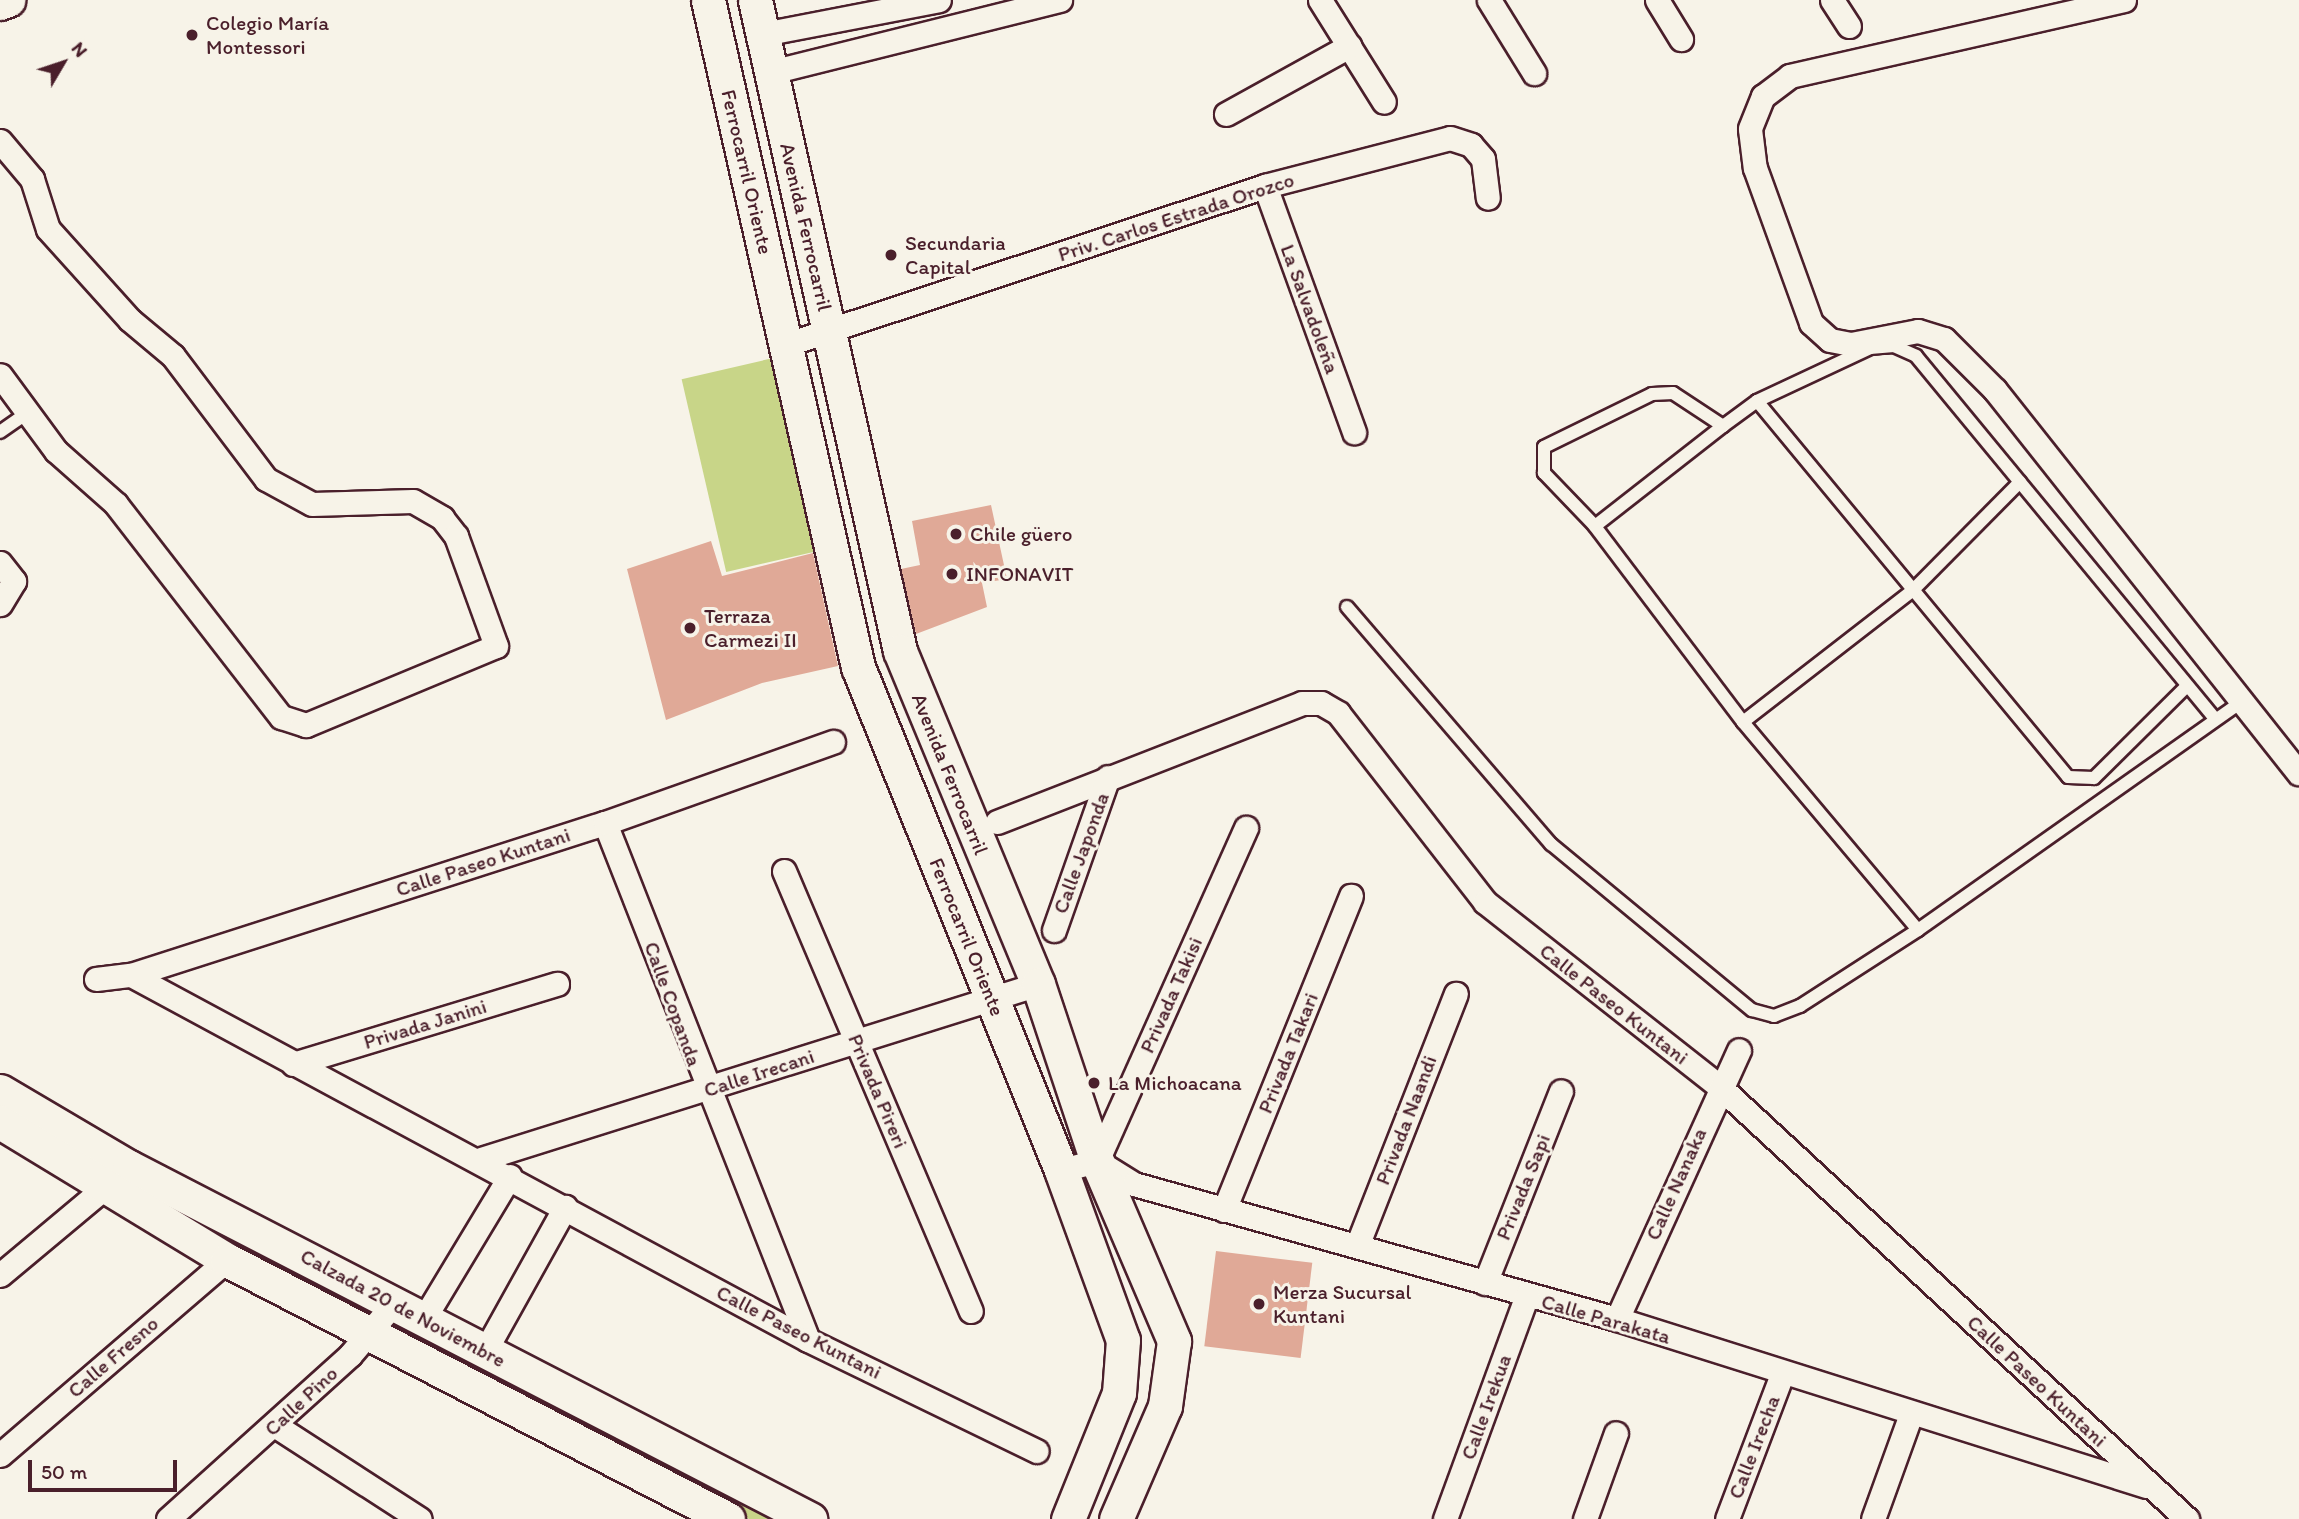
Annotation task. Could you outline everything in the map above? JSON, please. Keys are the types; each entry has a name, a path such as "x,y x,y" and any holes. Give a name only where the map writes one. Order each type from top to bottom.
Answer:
{"main road":[{"path":"0,3 8,0"},
{"name":"Ferrocarril Oriente","path":"708,0 858,667 1061,1170 1123,1340 1125,1371 1068,1519"},
{"name":"Avenida Ferrocarril","path":"755,0 900,650 1038,984 1097,1161 1174,1341 1165,1406 1134,1485 1116,1519"},
{"path":"822,507 866,500"},
{"path":"883,729 926,716"},
{"name":"Calzada 20 de Noviembre","path":"0,1091 227,1260 728,1519"},
{"name":"Calzada 20 de Noviembre","path":"0,1122 395,1302 424,1320 810,1519"},
{"path":"1088,1467 1134,1485"}],"street":[{"path":"763,34 939,0"},
{"path":"771,72 1060,0"},
{"path":"1320,0 1384,102"},
{"path":"1489,0 1534,73"},
{"path":"1657,0 1681,39"},
{"path":"1832,0 1849,26"},
{"path":"2124,0 1790,76 1763,96 1751,129 1755,168 1811,323 1830,340 1851,344 1918,331 1944,339 2003,400 2299,773"},
{"path":"879,12 885,42"},
{"path":"1226,114 1349,46"},
{"name":"Priv. Carlos Estrada Orozco","path":"829,331 1265,186 1450,138 1471,145 1483,159 1488,198"},
{"path":"0,141 32,179 48,229 130,320 173,356 266,479 312,504 413,501 442,519 456,536 496,646 306,725 281,717 116,503 56,451 0,375"},
{"name":"La Salvadoleña","path":"1265,186 1354,432"},
{"path":"785,345 829,331"},
{"path":"0,563 14,581 0,604"},
{"name":"Calle Paseo Kuntani","path":"997,822 1302,703 1321,702 1338,713 1485,902 1719,1086 2187,1519"},
{"name":"Calle Paseo Kuntani","path":"96,979 131,975 605,823 832,742"},
{"name":"Calle Japonda","path":"1054,930 1108,777"},
{"name":"Calle Copanda","path":"605,823 705,1090 808,1340"},
{"name":"Privada Takisi","path":"1097,1161 1246,828"},
{"name":"Privada Pireri","path":"784,871 971,1311"},
{"name":"Privada Takari","path":"1224,1210 1351,896"},
{"name":"Calle Paseo Kuntani","path":"131,975 293,1064 481,1159 808,1340 1037,1451"},
{"name":"Privada Janini","path":"293,1064 557,984"},
{"name":"Calle Irecani","path":"481,1159 1038,984"},
{"name":"Privada Naandi","path":"1357,1246 1455,994"},
{"name":"Calle Nanaka","path":"1617,1319 1719,1086 1739,1050"},
{"name":"Privada Sapi","path":"1485,1283 1561,1091"},
{"path":"1061,1170 1097,1161"},
{"name":"Calle Parakata","path":"1097,1161 1134,1184 1617,1319 1782,1374 2152,1488"},
{"path":"424,1320 510,1176"},
{"path":"0,1275 117,1177"},
{"path":"485,1351 565,1207"},
{"name":"Calle Fresno","path":"0,1455 227,1260"},
{"name":"Calle Irekua","path":"1445,1519 1527,1295"},
{"name":"Calle Pino","path":"168,1519 276,1426 368,1335 395,1302"},
{"name":"Calle Irecha","path":"1727,1519 1782,1374"},
{"path":"1873,1519 1911,1414"},
{"path":"276,1426 420,1519"},
{"path":"1585,1519 1616,1433"}],"lane":[{"path":"1595,526 1757,401 1870,348 1894,346 1916,356 2214,718"},
{"path":"1723,426 1673,393 1651,394 1544,447 1544,473 1595,526 1743,722 1918,930"},
{"path":"1757,401 2068,777 2080,782 2094,778 2186,687"},
{"path":"0,432 29,412"},
{"path":"1743,722 1913,590 2020,482"},
{"path":"1347,607 1551,844 1752,1010 1774,1016 1800,1006 1918,930 2214,718 2243,701"}],"green space":[{"path":"782,356 827,549 726,572 682,379"},
{"path":"404,1316 791,1519 749,1519 395,1332"}],"building":[{"path":"991,505 1007,579 982,583 987,607 916,634 901,569 920,565 912,521"},
{"path":"711,541 722,576 813,553 838,666 762,683 666,720 627,569"},
{"name":"Merza Sucursal Kuntani","path":"1216,1251 1312,1263 1301,1358 1204,1346"}],"place":[{"name":"Colegio María Montessori","path":"192,35"},
{"name":"Secundaria Capital","path":"891,255"},
{"name":"Chile güero","path":"956,534"},
{"name":"INFONAVIT","path":"952,574"},
{"name":"Terraza Carmezi II","path":"690,628"},
{"name":"La Michoacana","path":"1094,1083"},
{"name":"Merza Sucursal Kuntani","path":"1259,1304"}]}
